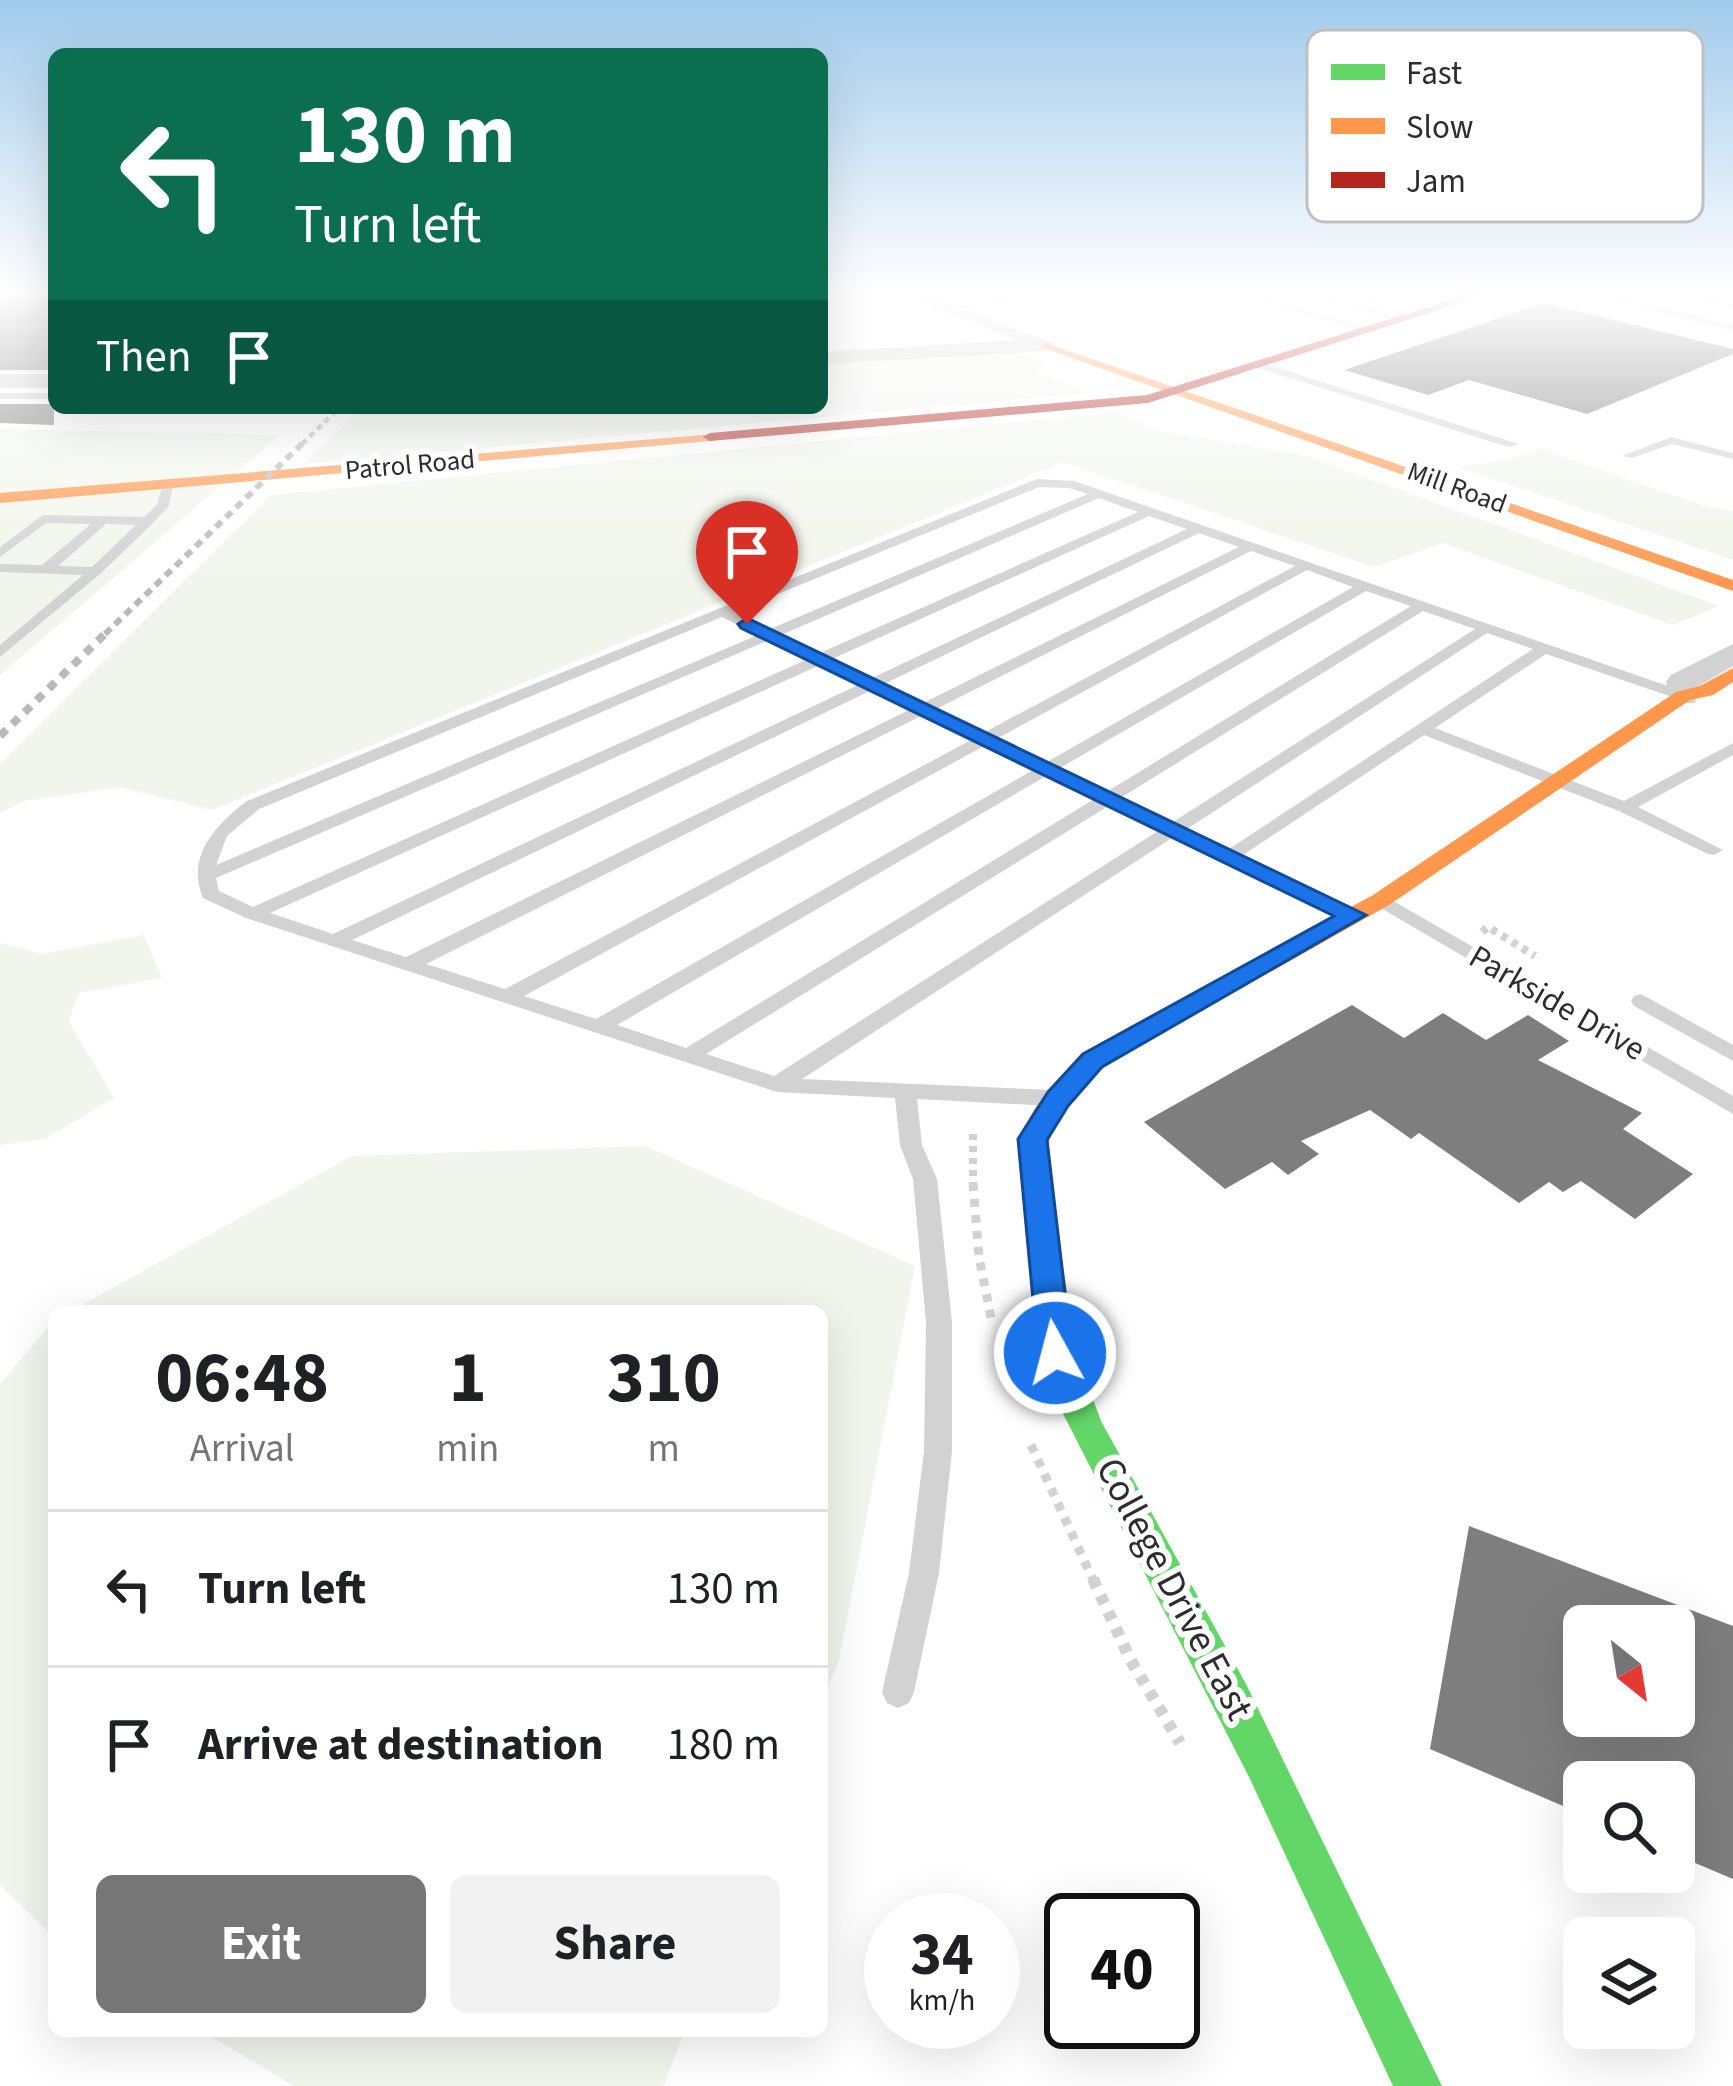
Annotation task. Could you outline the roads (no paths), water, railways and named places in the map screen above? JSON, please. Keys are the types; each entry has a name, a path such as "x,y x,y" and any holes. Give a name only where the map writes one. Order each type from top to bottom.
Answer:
{"street":[{"name":"Mill Road","path":"1173,391 1733,586"},
{"name":"Patrol Road","path":"0,498 1148,399 1183,391"},
{"name":"College Drive East","path":"1418,2086 1332,1892 1145,1528 1064,1384 1046,1290 1032,1139 1058,1099 1093,1060 1381,901 1716,674"}],"lane":[{"path":"1342,391 1512,445"},
{"path":"0,396 48,396"},
{"path":"1628,456 1671,440 1733,456"},
{"path":"1058,1099 778,1085 254,914 210,894 205,877 208,846 253,806 1037,483 1070,484 1545,648 1716,674"},
{"path":"0,653 163,506 167,486"},
{"path":"205,877 1099,494"},
{"path":"254,914 1149,511"},
{"path":"0,553 43,519 148,521"},
{"path":"46,569 103,520"},
{"path":"334,940 1198,528"},
{"path":"407,964 1251,546"},
{"path":"506,997 1307,566"},
{"path":"0,568 95,571"},
{"path":"598,1027 1366,585"},
{"path":"688,1056 1424,605"},
{"path":"722,612 1353,915"},
{"path":"778,1085 1487,627"},
{"path":"1230,856 1545,648"},
{"path":"1423,729 1625,807 1714,850"},
{"path":"1625,807 1733,748"},
{"name":"Parkside Drive","path":"1381,901 1733,1106"},
{"path":"1641,1001 1733,1054"},
{"path":"898,1692 924,1573 938,1450 937,1298 925,1179 910,1145 905,1093"}],"railway":[{"path":"302,444 333,414"},
{"path":"105,634 305,441"},
{"path":"0,736 108,631"}]}
